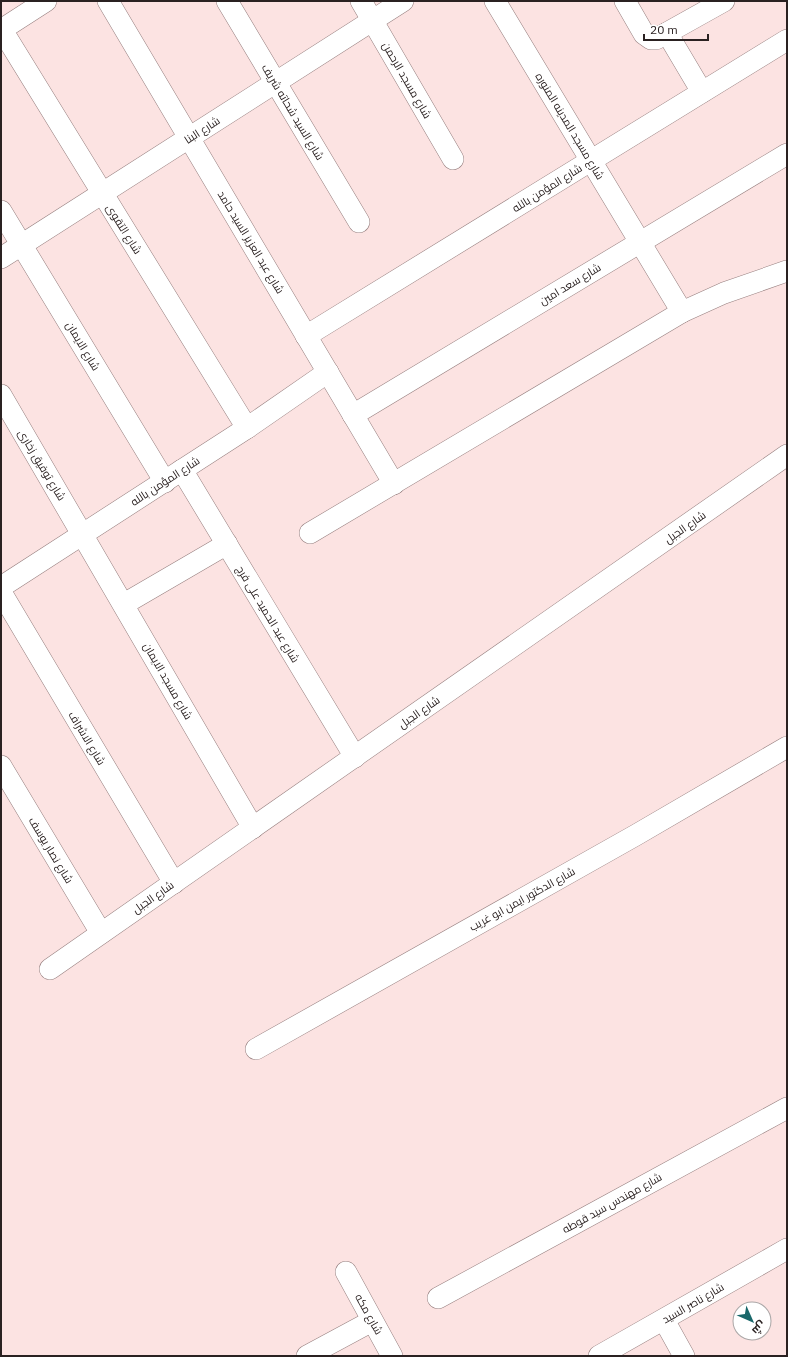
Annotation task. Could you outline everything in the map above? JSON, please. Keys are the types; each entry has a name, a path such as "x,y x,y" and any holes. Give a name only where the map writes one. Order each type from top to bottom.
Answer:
{"street":[{"path":"1,30 46,1"},
{"name":"شارع عبد العزيز السيد حامد","path":"108,1 394,484"},
{"name":"شارع السيد شحاته شريف","path":"226,1 359,222"},
{"name":"شارع مسجد الرحمن","path":"361,1 453,159"},
{"name":"شارع البنا","path":"1,258 404,1"},
{"name":"شارع مسجد المدينه المنوره","path":"495,1 682,312"},
{"path":"625,1 644,34 659,36 724,1"},
{"name":"شارع التقوى","path":"1,30 247,428"},
{"path":"659,36 702,92"},
{"name":"شارع المؤمن بالله","path":"306,336 787,40"},
{"name":"شارع سعد امين","path":"353,415 787,154"},
{"name":"شارع الايمان","path":"1,211 165,482"},
{"path":"310,533 682,312 724,293 787,271"},
{"name":"شارع المؤمن بالله","path":"1,587 165,482 328,372"},
{"name":"شارع توفيق زخارى","path":"1,395 84,535"},
{"name":"شارع الجبل","path":"50,968 787,455"},
{"name":"شارع عبد الحميد على فرج","path":"182,470 355,757"},
{"name":"شارع مسجد الايمان","path":"84,535 253,828"},
{"path":"124,604 226,544"},
{"name":"شارع الاشراف","path":"1,592 174,883"},
{"name":"شارع الدكتور ايمن ابو غريب","path":"256,1049 636,835 787,747"},
{"name":"شارع نصار يوسف","path":"1,766 101,933"},
{"name":"شارع مهندس سيد قوطه","path":"438,1298 787,1108"},
{"name":"شارع ناصر السيد","path":"599,1356 787,1249"},
{"name":"شارع مكه","path":"346,1272 392,1356"},
{"path":"664,1320 684,1356"},
{"path":"307,1356 372,1321"}]}
